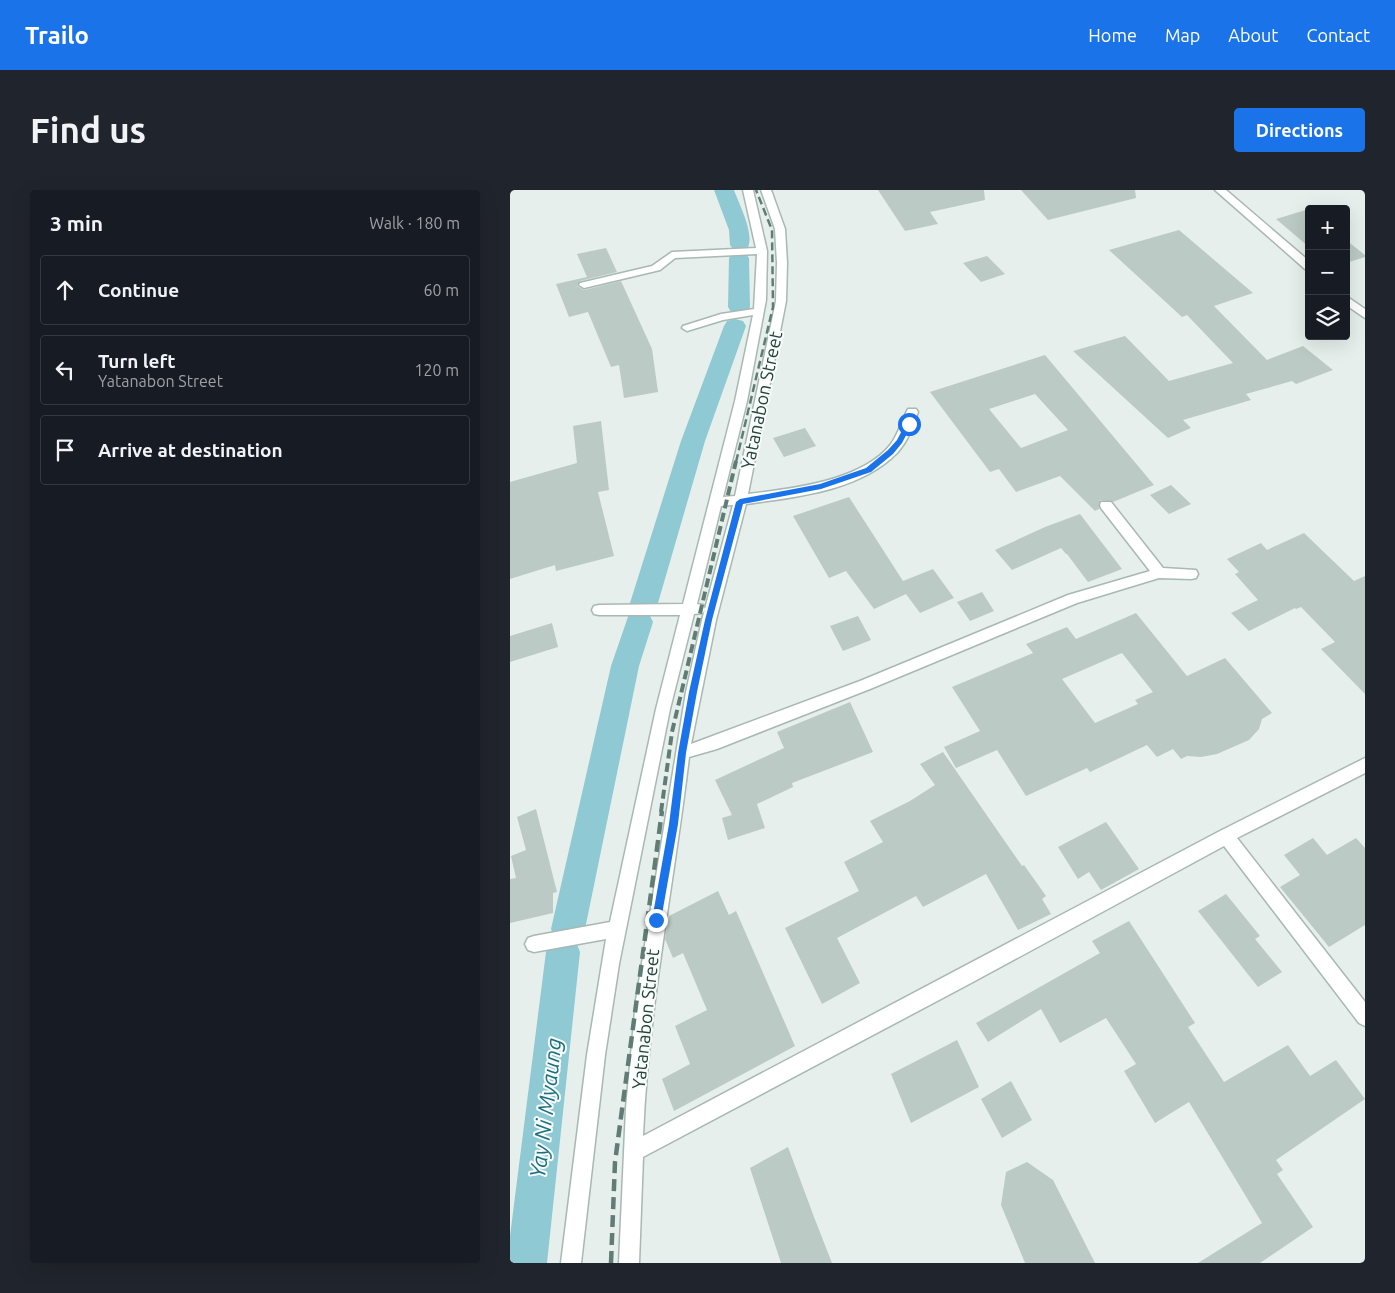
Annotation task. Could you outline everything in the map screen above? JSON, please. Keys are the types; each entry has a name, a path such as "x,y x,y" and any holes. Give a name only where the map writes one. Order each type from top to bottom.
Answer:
{"street":[{"path":"571,1263 596,1055 617,929 645,790 741,401 761,300 762,251 756,214 748,190"},
{"name":"Yatanabon Street","path":"629,1263 635,1108 645,1000 673,824 682,753 693,692 712,608 740,502 781,301 782,262 780,228 766,190"},
{"path":"1220,190 1305,264"},
{"path":"584,285 656,268 672,255 762,251"},
{"path":"1350,302 1365,315"},
{"path":"687,328 721,317 759,311"},
{"path":"741,401 761,402"},
{"path":"715,502 740,502 821,487 868,470 879,463 900,441 909,424 912,412"},
{"path":"1106,505 1159,573"},
{"path":"682,753 712,744 865,685 1073,599 1159,573 1191,574"},
{"path":"599,610 689,610 712,608"},
{"path":"633,1152 1365,764"},
{"path":"1226,836 1365,1017"},
{"path":"534,944 617,929"}],"building":[{"path":"878,190 984,190 985,200 930,212 938,224 905,231"},
{"path":"1021,190 1135,190 1136,198 1048,220"},
{"path":"1305,210 1305,244 1276,219"},
{"path":"1179,230 1253,293 1214,306 1267,360 1303,346 1333,370 1296,384 1292,381 1246,394 1251,400 1183,420 1191,428 1168,438 1073,351 1125,336 1169,381 1233,363 1187,315 1182,317 1109,250"},
{"path":"1350,243 1365,255 1365,257 1350,262"},
{"path":"606,248 617,272 580,281 577,286 584,290 621,281 652,349 658,392 624,398 619,365 611,367 588,312 569,317 556,284 587,277 577,254"},
{"path":"987,256 1005,274 981,282 963,263"},
{"path":"1045,355 1154,485 1113,502 1100,500 1099,509 1095,511 1060,476 1016,492 999,469 990,472 930,392","holes":["1035,394 1068,430 1021,448 989,409"]},
{"path":"601,421 609,490 598,492 614,556 556,571 555,565 510,579 510,482 577,463 573,426"},
{"path":"805,428 816,446 784,457 773,438"},
{"path":"1171,485 1191,504 1169,514 1150,495"},
{"path":"849,497 903,581 933,569 954,598 920,613 906,594 874,609 846,571 829,578 793,516"},
{"path":"1080,514 1122,569 1088,582 1061,548 1012,570 995,550 1045,527"},
{"path":"1304,533 1354,581 1365,576 1365,694 1321,649 1335,642 1301,607 1295,608 1249,631 1231,613 1258,600 1235,574 1239,572 1227,559 1261,543 1267,550"},
{"path":"982,592 994,611 970,621 957,602"},
{"path":"1136,613 1187,676 1225,658 1272,713 1262,719 1259,729 1249,740 1217,754 1201,757 1187,756 1181,759 1173,749 1157,757 1147,745 1090,772 1087,768 1026,796 997,750 956,768 944,747 980,731 952,687 1033,653 1026,644 1067,627 1076,639","holes":["1122,653 1153,692 1135,700 1138,704 1095,723 1062,679"]},
{"path":"858,616 871,640 843,651 830,626"},
{"path":"552,623 558,647 510,662 510,636"},
{"path":"850,702 873,752 792,783 793,787 757,804 765,828 728,840 722,818 732,815 715,780 784,748 777,732"},
{"path":"943,752 1022,866 1024,865 1046,896 1042,899 1051,914 1018,930 986,874 923,907 916,896 837,938 860,983 822,1004 785,928 859,891 844,862 883,842 870,821 910,801 935,785 920,764"},
{"path":"536,809 557,892 553,893 553,913 510,923 510,879 516,878 511,856 526,850 517,817"},
{"path":"1106,822 1139,869 1101,890 1089,872 1078,879 1058,847"},
{"path":"1313,838 1327,855 1356,838 1365,848 1365,925 1329,947 1280,887 1300,875 1284,855"},
{"path":"718,891 729,915 736,911 795,1046 674,1111 662,1079 690,1064 675,1026 707,1010 683,953 673,958 665,939 669,916"},
{"path":"1226,894 1260,936 1255,939 1282,972 1258,987 1198,911"},
{"path":"1129,921 1195,1023 1188,1027 1224,1082 1288,1045 1310,1076 1336,1060 1365,1099 1276,1160 1283,1170 1277,1174 1313,1227 1260,1263 1198,1263 1262,1223 1189,1102 1155,1123 1124,1071 1136,1064 1106,1018 1060,1043 1041,1009 988,1042 976,1023 1100,953 1092,941"},
{"path":"957,1040 979,1087 911,1123 891,1074"},
{"path":"1011,1081 1032,1120 1002,1138 981,1099"},
{"path":"788,1147 832,1263 781,1263 750,1168"},
{"path":"1027,1162 1053,1180 1095,1263 1025,1263 1001,1205 1006,1172"}],"waterway":[{"name":"Yay Ni Myaung","path":"724,190 739,230 740,245"},
{"path":"739,258 739,307"},
{"path":"644,603 693,441 735,326"},
{"path":"568,929 625,666 639,622"},
{"name":"Yay Ni Myaung","path":"527,1263 563,952"}],"railway":[{"path":"736,462 773,307 772,230 756,190"},
{"path":"661,812 672,732 736,461"},
{"path":"611,1263 615,1162 662,811"}],"route":[{"path":"656,920 693,692 709,620 740,502 821,487 868,470 879,463 900,441 909,424"}]}
